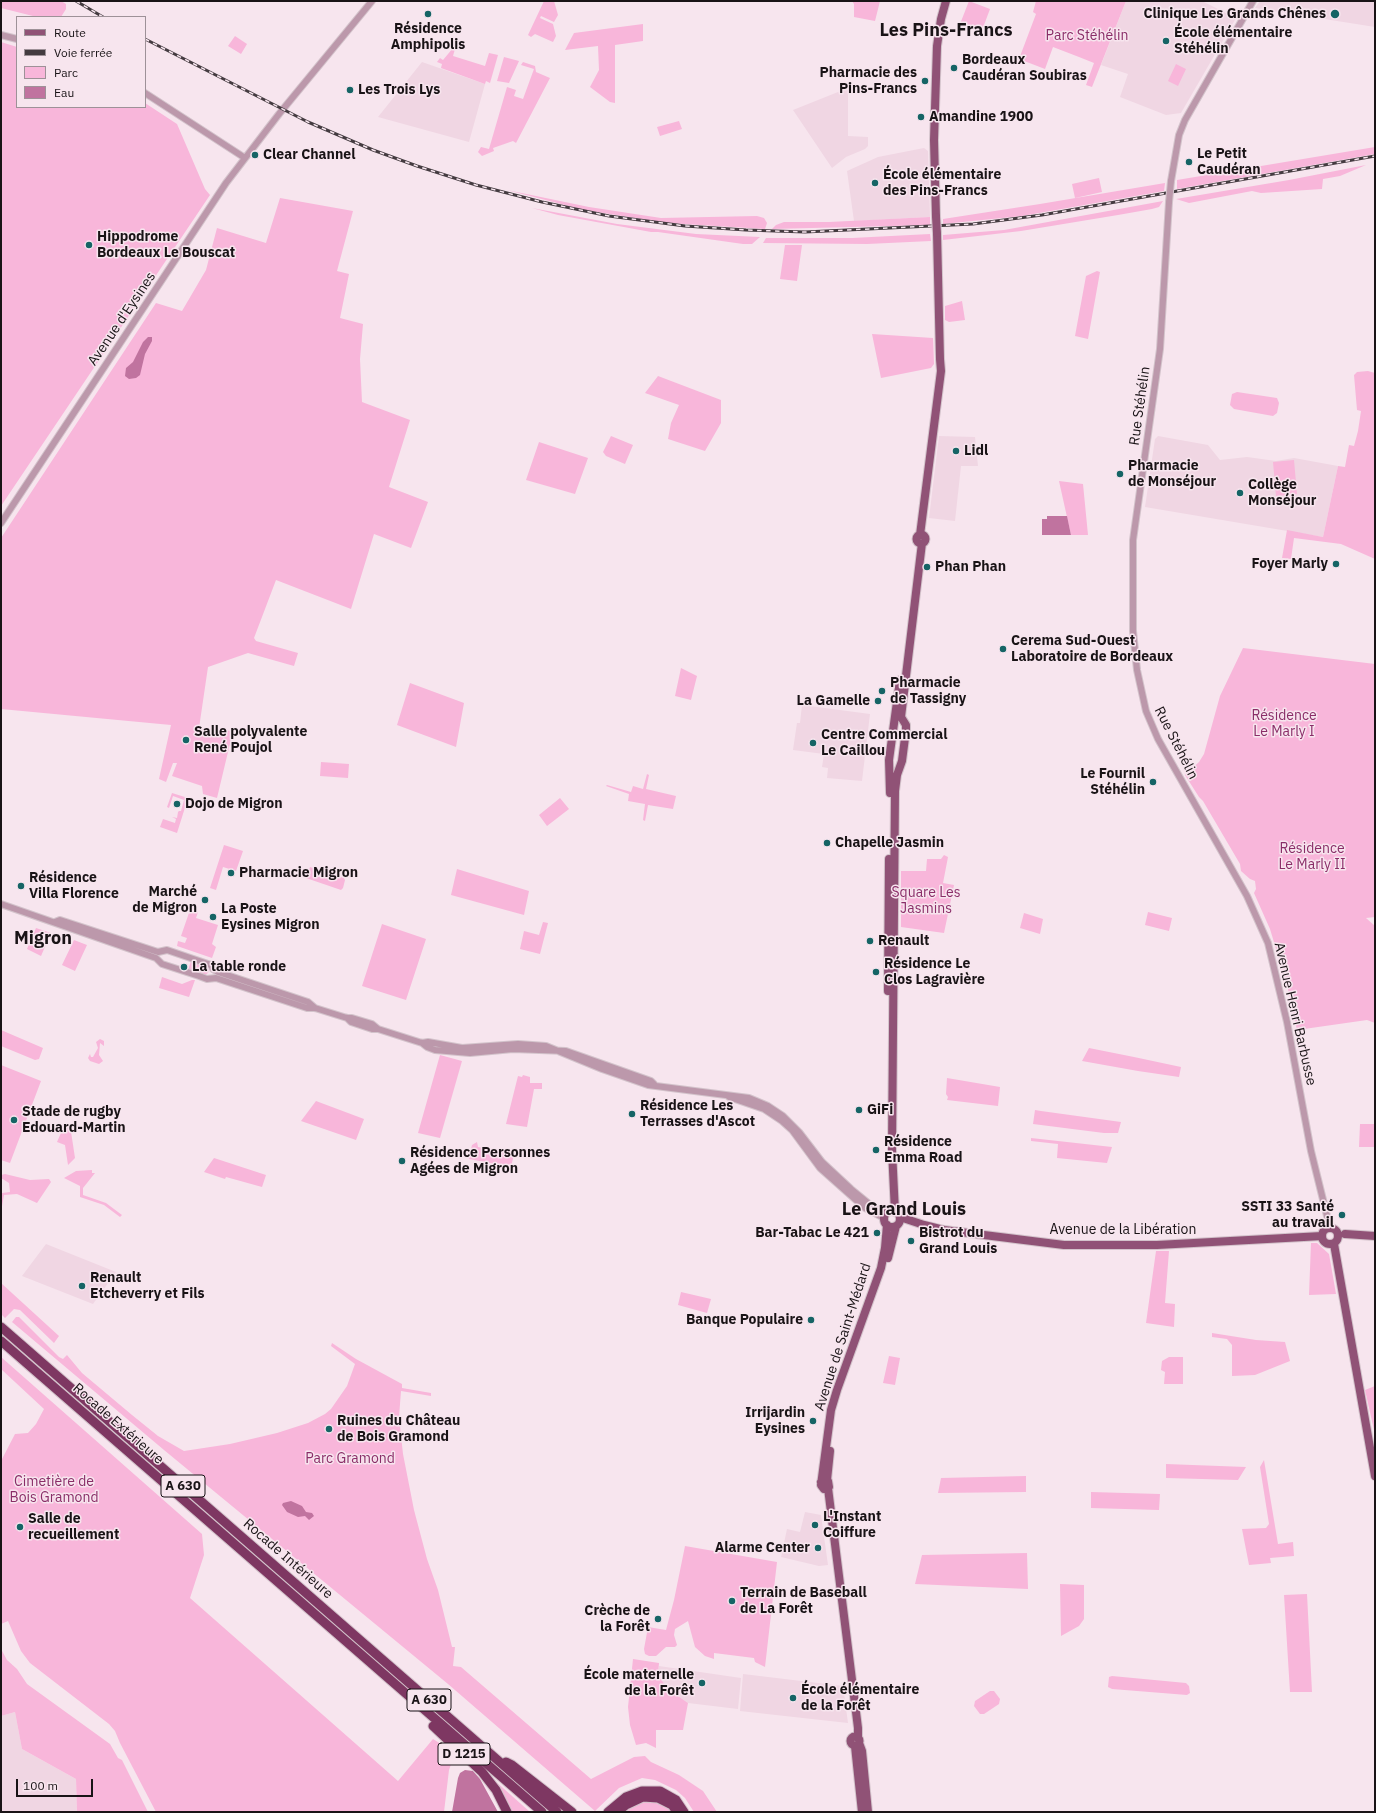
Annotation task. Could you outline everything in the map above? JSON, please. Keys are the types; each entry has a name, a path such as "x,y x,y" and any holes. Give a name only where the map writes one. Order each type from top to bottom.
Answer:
{"highway":[{"name":"Rocade Intérieure","path":"1,1327 557,1812"},
{"name":"Rocade Extérieure","path":"1,1341 542,1812"},
{"name":"D 1215","path":"415,1701 421,1715 482,1772 496,1790 508,1812"},
{"path":"492,1756 512,1765 572,1812"},
{"path":"608,1812 626,1797 642,1791 660,1791 676,1800 684,1812"},
{"path":"617,1812 626,1805 644,1797 658,1798 672,1806 677,1812"}],"main road":[{"path":"891,927 889,763 898,716 942,371 940,359 934,140 937,46 941,19 946,1"},
{"path":"891,927 895,791 897,775 902,761 906,725 898,716"},
{"name":"Avenue de Saint-Médard","path":"862,1812 857,1741 825,1485 831,1428 835,1406 883,1278 892,1218 891,927"},
{"name":"Avenue de la Libération","path":"892,1218 944,1230 1064,1245 1157,1245 1322,1236"},
{"path":"1334,1244 1326,1243 1322,1236 1324,1231 1330,1228 1342,1234 1375,1236"},
{"path":"1334,1244 1342,1234"},
{"path":"1334,1244 1375,1476"},
{"name":"Avenue de Saint-Médard","path":"857,1741 862,1751 868,1812"}],"street":[{"name":"Avenue d'Eysines","path":"1,523 226,183 279,114 372,1"},
{"name":"Rue Stéhélin","path":"1203,818 1158,739 1149,719 1137,670 1133,631 1133,540 1160,350 1169,202 1171,181 1179,137 1184,120 1253,1"},
{"path":"1,35 16,39"},
{"path":"146,94 245,158"},
{"name":"Avenue Henri Barbusse","path":"1203,818 1249,899 1271,952 1287,1022 1311,1151 1330,1228"},
{"path":"1,904 156,958 162,964 207,979 216,978 307,1008 315,1008 347,1018 351,1022 372,1029 378,1028 422,1043 435,1050 470,1054 513,1049 566,1050 651,1081 654,1084 725,1096 738,1095 749,1098 768,1106 784,1116 799,1132 822,1162 873,1207 892,1218"},
{"path":"55,922 60,920 158,952 167,950 210,965 218,972 308,1002 315,1008"}],"shaded area":[{"name":"École élémentaire Stéhélin","path":"1126,1 1202,1 1236,18 1181,113 1166,115 1120,97 1128,74 1101,65"},
{"name":"Clinique Les Grands Chênes","path":"1260,1 1375,1 1375,27 1255,8"},
{"path":"422,62 485,84 469,142 378,117"},
{"path":"843,90 848,90 848,136 868,137 868,146 865,149 846,157 832,168 793,110"},
{"name":"École élémentaire des Pins-Francs","path":"924,148 928,151 930,217 854,221 847,171 878,157"},
{"path":"939,436 975,437 978,466 961,466 955,521 929,518"},
{"name":"Collège Monséjour","path":"1158,436 1208,445 1220,460 1247,457 1276,461 1294,458 1338,466 1323,537 1145,507 1155,439"},
{"path":"802,705 870,714 862,781 827,778 828,768 822,767 824,754 793,750 797,723 800,723"},
{"path":"46,1244 116,1272 93,1304 22,1276"},
{"path":"805,1512 821,1515 828,1565 819,1566 781,1557 787,1529 800,1532"},
{"name":"École maternelle de la Forêt","path":"659,1666 741,1678 738,1709 688,1703 668,1689 658,1675"},
{"name":"École élémentaire de la Forêt","path":"743,1674 843,1686 848,1723 740,1711"},
{"path":"15,1712 22,1749 76,1779 77,1812 1,1812 1,1716"}],"green space":[{"path":"1,1 61,1 66,4 66,9 62,16 33,16 1,8"},
{"path":"544,1 554,1 558,15 554,22 541,16 540,18 553,24 556,36 553,42 535,34 531,37 528,35"},
{"path":"852,1 880,1 875,21 854,17 854,4"},
{"path":"969,1 990,9 981,33 960,24"},
{"name":"Parc Stéhélin","path":"1036,1 1126,1 1092,87 1086,85 1094,63 1053,47 1045,69 1019,59 1036,14 1033,12"},
{"path":"643,24 643,41 615,45 615,103 610,102 590,87 599,70 598,46 565,50 574,33"},
{"path":"235,36 247,44 241,54 228,46"},
{"name":"Hippodrome Bordeaux Le Bouscat","path":"1,42 16,47 16,108 146,108 146,104 177,124 205,189 210,195 1,506"},
{"path":"453,48 455,49 453,56 485,66 489,53 498,55 490,83 486,81 485,84 441,68 442,64 437,62 440,58 443,60"},
{"path":"504,57 519,61 509,83 497,81"},
{"path":"523,62 535,66 536,72 550,78 516,143 513,141 493,148 494,151 482,156 478,152 481,147 489,149 507,87 516,90 514,96 523,99 534,69 521,65"},
{"path":"1176,64 1186,69 1178,86 1168,81"},
{"path":"679,121 682,129 660,136 657,127"},
{"path":"1375,147 1375,154 1177,189 1177,180"},
{"path":"1366,165 1340,176 1323,179 1322,189 1261,193 1252,191 1189,203 1176,199 1289,180"},
{"path":"1099,178 1102,192 1075,198 1072,184"},
{"path":"1165,183 1164,191 1022,216 943,224 943,219"},
{"path":"507,190 589,207 661,218 757,216 764,218 767,223 765,229 667,223 584,210"},
{"path":"280,198 353,211 337,271 349,274 340,318 363,324 360,359 362,402 410,420 389,487 428,502 411,548 374,534 351,609 276,580 254,638 256,641 298,653 294,666 248,653 208,667 199,728 233,731 217,798 203,794 202,786 172,776 177,763 173,763 166,782 159,779 171,725 1,709 1,538 156,303 182,311 206,270 217,228 266,243"},
{"path":"1163,201 1159,207 1152,209 1021,231 943,240 943,235 1004,230"},
{"path":"532,208 617,224 696,234 760,237 752,244 743,244 651,232 558,215"},
{"path":"930,217 930,225 772,229 776,225 784,222 829,222"},
{"path":"930,234 931,241 867,244 763,243 766,238 852,238"},
{"path":"785,245 802,245 797,281 780,279"},
{"path":"1097,271 1100,272 1088,339 1075,336 1086,276"},
{"path":"962,301 965,320 949,322 945,320 945,306"},
{"path":"872,334 933,338 934,364 931,368 881,378"},
{"path":"1368,371 1375,373 1375,559 1341,544 1294,538 1291,559 1282,558 1287,530 1323,537 1338,466 1345,467 1349,445 1354,446 1358,431 1361,411 1357,410 1354,375 1357,372"},
{"path":"658,376 721,400 721,423 705,451 668,439 671,423 679,405 645,393"},
{"path":"1237,392 1277,398 1279,403 1277,413 1273,416 1234,409 1230,405 1232,394"},
{"path":"611,436 633,445 625,464 606,456 603,452"},
{"path":"539,442 588,458 575,494 526,480"},
{"path":"1294,460 1297,494 1276,496 1273,462"},
{"path":"1059,481 1083,484 1088,535 1071,535"},
{"path":"1243,648 1375,664 1375,917 1366,918 1375,926 1375,1023 1367,1020 1297,1030 1287,985 1270,929 1254,893 1256,889 1255,881 1250,879 1241,871 1240,864 1203,801 1185,775 1199,762 1204,754 1220,696"},
{"path":"681,668 697,676 691,700 675,696"},
{"path":"410,683 464,703 456,747 397,725"},
{"path":"321,762 349,764 348,778 320,776"},
{"path":"647,774 649,775 646,789 676,796 673,809 648,805 645,821 643,820 645,804 628,801 629,794 606,786 607,785 631,792 633,786 643,789"},
{"path":"172,793 188,798 177,833 160,827 163,819 175,823 176,819 172,817 177,818 178,812 181,811 184,800 173,796 169,808 167,807"},
{"path":"560,798 569,809 547,826 539,815"},
{"path":"224,845 243,851 236,871 223,867 216,890 210,888"},
{"name":"Square Les Jasmins","path":"944,855 948,857 943,883 954,885 944,933 901,927 901,871 926,871 927,859 941,859"},
{"path":"310,867 344,878 343,888 341,890 306,878"},
{"path":"457,869 529,891 524,915 451,895"},
{"path":"190,910 198,912 196,918 218,925 212,944 216,947 212,958 177,946 178,941 185,943 187,938 181,936"},
{"path":"1148,912 1172,918 1169,931 1145,925"},
{"path":"1024,913 1043,919 1040,934 1020,928"},
{"path":"543,922 548,923 540,954 520,949 524,931 539,935"},
{"path":"382,924 426,939 406,1000 362,986"},
{"path":"36,928 51,933 41,956 27,949"},
{"path":"74,940 87,945 75,971 62,965"},
{"path":"191,961 206,966 209,970 208,973 205,975 188,970"},
{"path":"162,977 182,984 195,980 189,997 159,988"},
{"path":"1,1030 43,1048 39,1059 35,1060 1,1046"},
{"path":"100,1039 104,1041 104,1046 100,1043 99,1055 103,1061 99,1064 90,1061 88,1058 90,1054 91,1057 93,1057 98,1048 96,1042"},
{"path":"1089,1048 1181,1067 1179,1077 1082,1061"},
{"path":"440,1055 462,1061 440,1138 418,1133"},
{"name":"Stade de rugby Edouard-Martin","path":"1,1065 41,1081 10,1163 1,1160"},
{"path":"523,1075 530,1077 530,1083 542,1083 542,1089 534,1089 527,1127 506,1124 518,1076 522,1077"},
{"path":"947,1078 1000,1087 998,1106 947,1100"},
{"path":"316,1101 364,1119 356,1140 301,1121"},
{"path":"1035,1110 1121,1122 1118,1133 1104,1133 1033,1124"},
{"path":"1360,1124 1375,1124 1375,1147 1359,1147"},
{"path":"70,1125 75,1158 68,1165 65,1145 57,1142 64,1126"},
{"path":"1031,1138 1112,1147 1107,1163 1057,1158 1058,1144 1031,1141"},
{"path":"477,1142 478,1147 509,1153 509,1149 511,1149 514,1154 511,1167 469,1159 472,1145"},
{"path":"214,1158 266,1175 262,1187 226,1177 225,1179 204,1172"},
{"path":"92,1170 92,1173 95,1173 83,1188 83,1195 106,1203 122,1215 120,1217 104,1205 80,1197 80,1186 64,1178 76,1171"},
{"path":"5,1174 30,1180 49,1179 51,1182 37,1203 17,1194 4,1195 1,1212 2,1193 10,1192 9,1183 1,1178 1,1175"},
{"path":"1311,1243 1317,1243 1329,1254 1336,1294 1309,1295"},
{"path":"1156,1251 1169,1251 1165,1303 1175,1304 1174,1327 1146,1323"},
{"path":"1,1283 59,1336 54,1343 20,1310 14,1309 5,1318 1,1314"},
{"path":"681,1292 711,1299 707,1313 678,1305"},
{"name":"Parc Gramond","path":"16,1317 19,1317 59,1357 63,1359 67,1355 82,1373 158,1436 184,1451 230,1444 277,1433 308,1423 325,1414 331,1409 347,1386 355,1364 331,1346 332,1343 356,1359 402,1384 402,1388 431,1393 431,1396 401,1391 399,1417 403,1454 414,1510 427,1559 438,1590 452,1647 455,1647 453,1666 461,1667 591,1779 634,1757 645,1756 651,1762 679,1775 703,1791 717,1812 694,1812 685,1798 676,1790 655,1780 642,1778 619,1788 595,1811 448,1684 164,1450 12,1322"},
{"path":"1212,1333 1256,1340 1285,1342 1290,1361 1255,1375 1232,1376 1232,1345 1227,1339 1212,1337"},
{"path":"889,1356 900,1358 895,1385 883,1383"},
{"name":"Cimetière de Bois Gramond","path":"1,1357 202,1534 204,1555 190,1598 398,1781 433,1739 455,1753 449,1770 444,1812 156,1812 115,1731 109,1724 30,1663 21,1651 8,1621 1,1624 1,1461 15,1434 28,1433 36,1424 44,1409 1,1369"},
{"path":"1169,1357 1183,1357 1183,1384 1164,1384 1165,1372 1161,1370 1162,1361"},
{"path":"1375,1386 1375,1430 1374,1430 1365,1390"},
{"path":"1264,1460 1278,1544 1293,1542 1294,1556 1270,1558 1271,1563 1249,1565 1242,1529 1266,1528 1269,1524 1260,1467"},
{"path":"1166,1464 1246,1467 1238,1480 1166,1478"},
{"path":"1026,1476 1026,1492 938,1493 941,1478"},
{"path":"1091,1492 1160,1494 1159,1510 1091,1508"},
{"path":"685,1546 777,1562 765,1667 755,1662 754,1658 714,1653 714,1659 705,1656 695,1647 688,1621 675,1629 674,1635 677,1645 675,1647 666,1647 656,1656 649,1656 645,1654 644,1649 648,1627 666,1630"},
{"path":"1027,1553 1028,1589 915,1584 922,1555"},
{"path":"1060,1584 1084,1585 1084,1619 1079,1626 1061,1636"},
{"path":"1307,1594 1312,1692 1290,1692 1284,1595"},
{"path":"1,1649 7,1660 17,1669 27,1684 110,1744 118,1758 122,1760 148,1812 77,1812 76,1779 22,1749 15,1712 1,1716"},
{"path":"633,1659 659,1663 658,1675 668,1689 688,1703 683,1730 656,1730 656,1748 646,1743 636,1745 630,1725 628,1707"},
{"path":"1112,1676 1186,1683 1189,1686 1190,1693 1187,1695 1112,1689 1108,1687 1109,1677"},
{"path":"990,1691 994,1691 1000,1699 999,1704 984,1714 980,1714 974,1706 975,1701"},
{"path":"494,1780 530,1812 511,1812"},
{"path":"646,1801 657,1802 667,1806 672,1812 624,1812 636,1804"}],"water":[{"path":"148,337 152,337 152,341 145,354 140,375 136,378 129,379 125,376 126,368 133,362 143,342"},
{"path":"1047,516 1067,516 1071,535 1042,535 1042,519 1047,519"},
{"path":"291,1501 302,1506 306,1512 312,1513 314,1516 309,1520 305,1516 298,1517 287,1512 282,1505 283,1503"},
{"path":"465,1770 473,1771 480,1779 498,1812 452,1812 458,1778 460,1773"}],"railway":[{"path":"76,1 101,16"},
{"path":"146,40 308,122 373,150 417,166 476,185 542,202 609,216 685,226 805,232 973,224 1042,215 1375,156"}],"place":[{"name":"Résidence Amphipolis","path":"428,14"},
{"name":"Clinique Les Grands Chênes","path":"1335,14"},
{"name":"École élémentaire Stéhélin","path":"1166,41"},
{"name":"Bordeaux Caudéran Soubiras","path":"954,68"},
{"name":"Pharmacie des Pins-Francs","path":"925,81"},
{"name":"Les Trois Lys","path":"350,90"},
{"name":"Amandine 1900","path":"921,117"},
{"name":"Clear Channel","path":"255,155"},
{"name":"Le Petit Caudéran","path":"1189,162"},
{"name":"École élémentaire des Pins-Francs","path":"875,183"},
{"name":"Hippodrome Bordeaux Le Bouscat","path":"89,245"},
{"name":"Lidl","path":"956,451"},
{"name":"Pharmacie de Monséjour","path":"1120,474"},
{"name":"Collège Monséjour","path":"1240,493"},
{"name":"Foyer Marly","path":"1336,564"},
{"name":"Phan Phan","path":"927,567"},
{"name":"Cerema Sud-Ouest Laboratoire de Bordeaux","path":"1003,649"},
{"name":"Pharmacie de Tassigny","path":"882,691"},
{"name":"La Gamelle","path":"878,701"},
{"name":"Salle polyvalente René Poujol","path":"186,740"},
{"name":"Centre Commercial Le Caillou","path":"813,743"},
{"name":"Le Fournil Stéhélin","path":"1153,782"},
{"name":"Dojo de Migron","path":"177,804"},
{"name":"Chapelle Jasmin","path":"827,843"},
{"name":"Pharmacie Migron","path":"231,873"},
{"name":"Résidence Villa Florence","path":"21,886"},
{"name":"Marché de Migron","path":"205,900"},
{"name":"La Poste Eysines Migron","path":"213,917"},
{"name":"Renault","path":"870,941"},
{"name":"La table ronde","path":"184,967"},
{"name":"Résidence Le Clos Lagravière","path":"876,972"},
{"name":"GiFi","path":"859,1110"},
{"name":"Résidence Les Terrasses d'Ascot","path":"632,1114"},
{"name":"Stade de rugby Edouard-Martin","path":"14,1120"},
{"name":"Résidence Emma Road","path":"876,1150"},
{"name":"Résidence Personnes Agées de Migron","path":"402,1161"},
{"name":"SSTI 33 Santé au travail","path":"1342,1215"},
{"name":"Bar-Tabac Le 421","path":"877,1233"},
{"name":"Bistrot du Grand Louis","path":"911,1241"},
{"name":"Renault Etcheverry et Fils","path":"82,1286"},
{"name":"Banque Populaire","path":"811,1320"},
{"name":"Irrijardin Eysines","path":"813,1421"},
{"name":"Ruines du Château de Bois Gramond","path":"329,1429"},
{"name":"L'Instant Coiffure","path":"815,1525"},
{"name":"Salle de recueillement","path":"20,1527"},
{"name":"Alarme Center","path":"818,1548"},
{"name":"Terrain de Baseball de La Forêt","path":"732,1601"},
{"name":"Crèche de la Forêt","path":"658,1619"},
{"name":"École maternelle de la Forêt","path":"702,1683"},
{"name":"École élémentaire de la Forêt","path":"793,1698"}],"district":[{"name":"Les Pins-Francs","path":"946,31"},
{"name":"Migron","path":"43,939"},
{"name":"Le Grand Louis","path":"904,1210"}],"park label":[{"name":"Résidence Le Marly I","path":"1284,724"},
{"name":"Résidence Le Marly II","path":"1312,858"}]}
